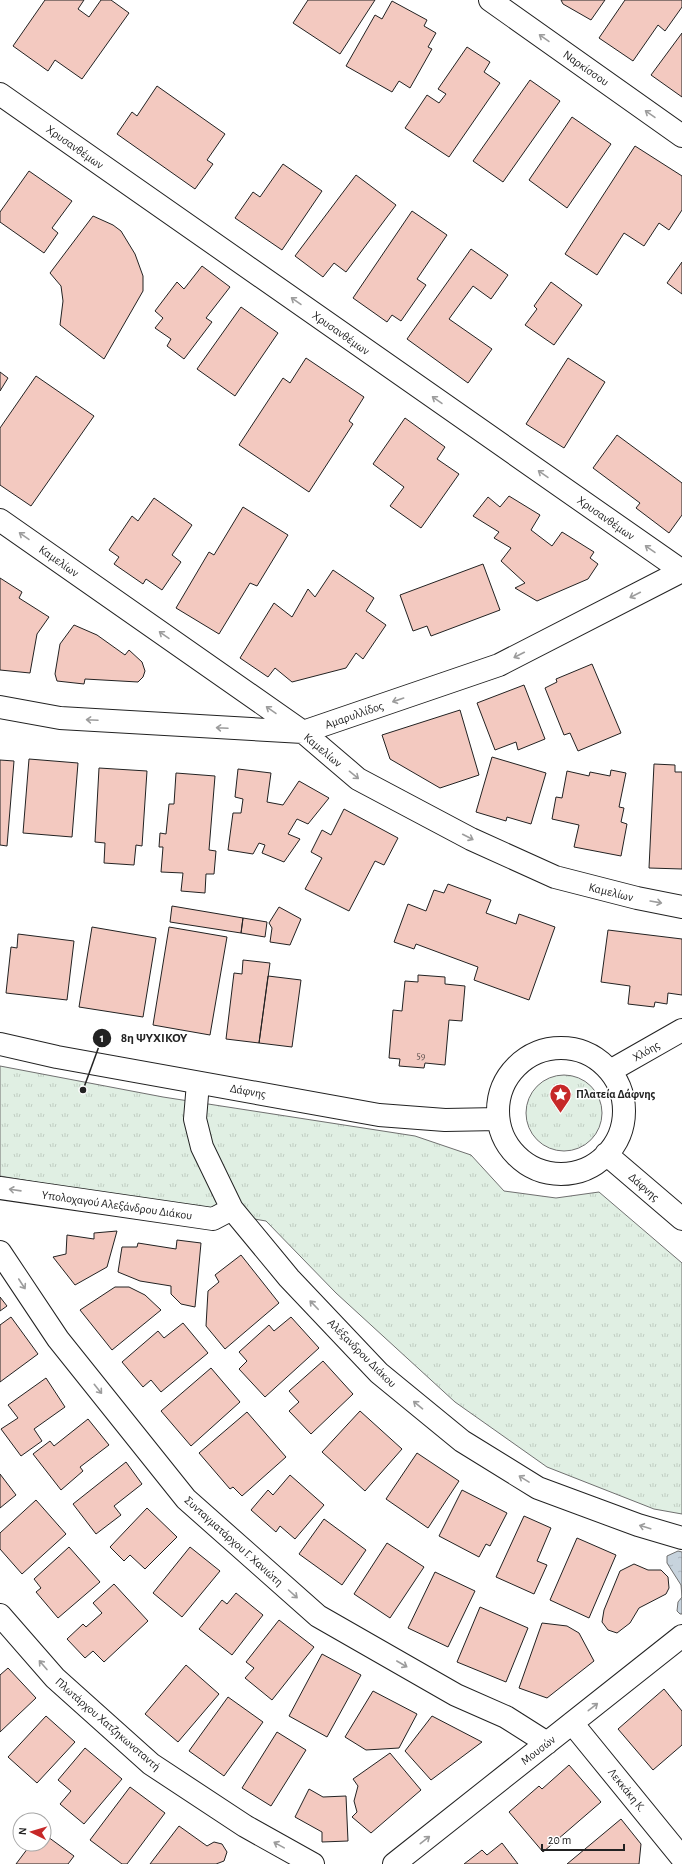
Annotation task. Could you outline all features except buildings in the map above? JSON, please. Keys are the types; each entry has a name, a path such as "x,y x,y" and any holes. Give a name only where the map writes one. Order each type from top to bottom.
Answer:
{"street":[{"name":"Ναρκίσσου","path":"490,0 682,136"},
{"name":"Χρυσανθέμων","path":"0,94 682,571"},
{"name":"Καμελίων","path":"0,520 303,732 358,779 470,839 555,877 637,898 682,907"},
{"name":"Αμαρυλλίδος","path":"0,707 60,718 303,732 499,665 682,571"},
{"name":"Χλόης","path":"610,1071 682,1030"},
{"name":"Δάφνης","path":"0,1044 57,1057 379,1115 445,1120 498,1119"},
{"path":"556,1047 576,1049 595,1058 610,1071 621,1091 624,1113 618,1135 606,1154 590,1166 571,1173 551,1173 532,1167 516,1155 504,1138 498,1119 499,1098 506,1079 519,1063 536,1052 556,1047"},
{"name":"Αλέξανδρου Διάκου","path":"198,1083 195,1119 202,1147 232,1209 289,1278 379,1372 462,1441 538,1488 638,1525 682,1538"},
{"name":"Δάφνης","path":"606,1154 682,1219"},
{"name":"Υπολοχαγού Αλεξάνδρου Διάκου","path":"0,1188 213,1219 232,1209"},
{"name":"Συνταγματάρχου Γ. Χανιώτη","path":"0,1252 58,1339 186,1499 318,1616 456,1696 506,1717 547,1743"},
{"name":"Πλωτάρχου Χατζηκωνσταντή","path":"0,1615 55,1678 151,1764 245,1826 313,1864"},
{"name":"Μουσών","path":"395,1864 682,1636"},
{"name":"Λεκκάκη Κ.","path":"572,1723 682,1858"}],"green space":[{"path":"0,1066 163,1097 415,1136 471,1155 504,1191 556,1198 599,1192 682,1263 682,1514 654,1509 547,1467 455,1402 336,1293 266,1221 0,1176"},
{"path":"557,1075 571,1075 585,1081 596,1092 602,1106 602,1120 599,1128 591,1140 585,1145 571,1151 557,1151 543,1145 532,1134 526,1120 526,1106 532,1092 543,1081"}],"water":[{"path":"678,1551 682,1552 682,1597 681,1585 667,1563 667,1556"},
{"path":"682,1597 682,1614 680,1614 677,1611 678,1602"}],"place":[{"name":"8η ΨΥΧΙΚΟΥ","path":"83,1090"},
{"name":"Πλατεία Δάφνης","path":"561,1114"}]}
